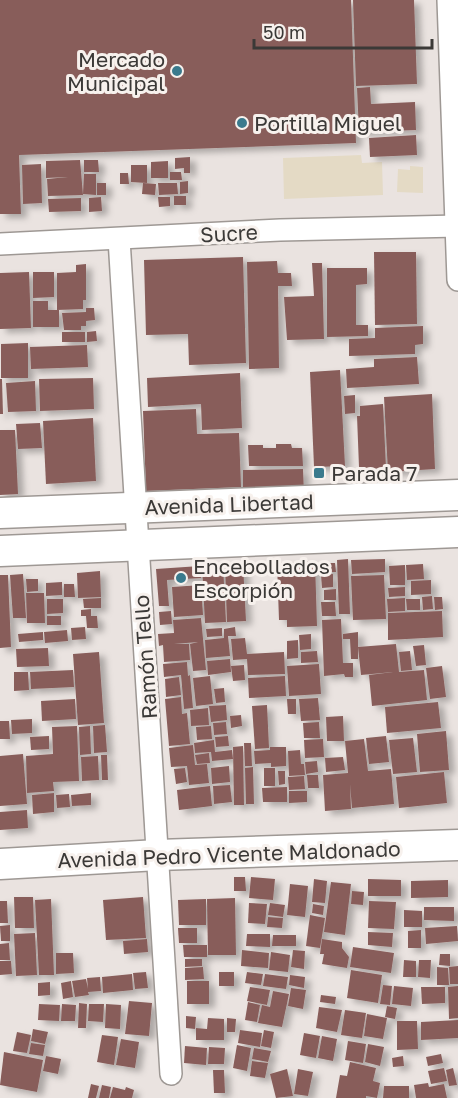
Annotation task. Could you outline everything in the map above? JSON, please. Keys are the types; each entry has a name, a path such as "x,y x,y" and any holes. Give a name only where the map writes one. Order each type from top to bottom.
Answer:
{"street":[{"path":"448,0 458,280"},
{"name":"Sucre","path":"0,244 280,230 457,226"},
{"name":"Ramón Tello","path":"119,239 171,1074"},
{"name":"Avenida Libertad","path":"0,513 458,495"},
{"name":"Avenida Libertad","path":"0,551 458,532"},
{"name":"Avenida Pedro Vicente Maldonado","path":"0,864 158,855 458,845"}],"shaded area":[{"path":"361,155 362,163 382,162 383,195 284,199 283,158"},
{"path":"410,166 423,167 423,193 397,192 398,169 410,170"}],"building":[{"name":"Mercado Municipal","path":"0,0 351,0 356,143 19,155 21,214 0,214"},
{"path":"353,0 414,0 417,84 356,86"},
{"path":"370,87 371,104 415,102 416,130 359,132 357,88"},
{"path":"416,135 417,155 370,157 369,138"},
{"path":"190,157 190,173 184,173 184,168 175,169 175,158"},
{"path":"80,160 83,195 48,196 47,179 68,177 46,178 46,161"},
{"path":"84,160 98,160 99,172 84,172"},
{"path":"168,161 168,178 151,178 151,162"},
{"path":"41,164 42,203 23,204 22,165"},
{"path":"131,165 147,165 147,183 131,182"},
{"path":"170,172 181,172 182,180 170,180"},
{"path":"120,173 128,173 129,184 120,184"},
{"path":"84,174 96,174 96,195 83,194"},
{"path":"188,181 188,193 180,194 180,182"},
{"path":"97,183 106,183 106,195 97,195"},
{"path":"143,183 156,184 155,195 142,194"},
{"path":"158,183 177,183 178,194 159,195"},
{"path":"174,196 186,196 186,205 174,205"},
{"path":"101,197 102,211 89,212 89,198"},
{"path":"158,197 170,197 170,206 159,207"},
{"path":"81,198 81,211 49,212 48,199"},
{"path":"374,252 416,252 417,324 375,325"},
{"path":"243,257 246,363 189,365 188,334 146,335 144,260"},
{"path":"277,261 278,273 291,273 292,286 278,286 279,368 249,369 247,262"},
{"path":"312,263 322,263 324,339 287,340 284,297 314,296"},
{"path":"86,264 86,300 83,300 83,309 57,310 57,273 76,272 76,265"},
{"path":"327,268 367,268 367,284 356,285 356,325 368,325 368,336 327,337"},
{"path":"29,272 31,328 0,329 0,273"},
{"path":"33,272 54,272 54,297 33,298"},
{"path":"33,301 48,301 48,310 59,310 59,327 33,327"},
{"path":"86,308 94,308 95,320 86,321 86,326 81,326 81,330 64,330 62,313 86,312"},
{"path":"423,326 423,344 415,345 415,354 349,356 349,339 375,338 375,328"},
{"path":"96,331 97,341 87,342 87,332"},
{"path":"62,332 85,332 85,342 62,342"},
{"path":"28,343 28,378 1,378 1,344"},
{"path":"87,345 88,367 31,369 30,347"},
{"path":"417,357 419,384 347,388 346,369 374,367 374,359"},
{"path":"340,370 345,466 314,467 310,372"},
{"path":"240,373 242,428 202,430 201,404 148,407 147,378"},
{"path":"93,378 94,409 40,411 39,379"},
{"path":"0,379 2,379 3,414 0,414"},
{"path":"35,381 36,411 8,412 6,383"},
{"path":"432,394 435,469 388,472 384,397"},
{"path":"355,395 355,413 345,414 344,396"},
{"path":"383,404 386,468 363,469 359,467 357,416 360,416 360,406"},
{"path":"196,409 197,434 239,433 241,487 146,491 143,411"},
{"path":"93,418 96,481 46,484 43,421"},
{"path":"40,423 42,448 18,449 16,424"},
{"path":"0,430 15,430 18,494 0,495"},
{"path":"276,444 291,444 292,448 302,448 303,466 249,466 248,445 276,448"},
{"path":"303,469 304,494 243,495 243,470"},
{"path":"348,559 350,614 339,614 337,560"},
{"path":"385,559 385,572 352,574 351,560"},
{"path":"315,561 317,626 287,627 287,620 279,620 277,563"},
{"path":"319,563 335,563 336,572 319,572"},
{"path":"243,564 246,621 227,622 225,565"},
{"path":"423,564 424,579 407,580 406,565"},
{"path":"223,565 226,622 205,623 202,566"},
{"path":"405,565 405,585 390,585 389,566"},
{"path":"200,566 201,578 167,580 169,606 159,606 156,569"},
{"path":"100,571 101,597 78,598 77,573"},
{"path":"23,574 26,618 13,618 10,575"},
{"path":"333,574 333,587 322,588 321,575"},
{"path":"0,575 8,575 11,647 0,648"},
{"path":"384,575 386,619 353,620 351,576"},
{"path":"26,579 38,579 38,591 27,592"},
{"path":"431,580 431,594 411,595 411,581"},
{"path":"62,582 62,595 46,596 46,583"},
{"path":"64,584 74,584 75,597 64,597"},
{"path":"201,585 203,615 174,617 172,587"},
{"path":"405,587 405,596 389,597 388,588"},
{"path":"336,589 336,600 324,600 324,590"},
{"path":"26,593 44,593 45,623 27,623"},
{"path":"432,596 433,609 423,610 422,597"},
{"path":"434,597 442,597 443,609 435,610"},
{"path":"101,598 101,608 84,608 83,599"},
{"path":"405,598 405,611 388,612 387,599"},
{"path":"47,599 63,599 63,613 47,614"},
{"path":"406,599 420,599 420,610 407,610"},
{"path":"321,602 335,602 336,616 322,616"},
{"path":"91,609 91,616 97,616 98,628 87,628 86,616 81,616 81,610"},
{"path":"171,611 172,624 160,625 159,612"},
{"path":"442,611 443,637 388,640 388,613"},
{"path":"47,616 61,616 61,625 47,625"},
{"path":"201,618 206,670 193,671 190,644 198,642 174,644 189,644 190,660 164,662 163,645 159,646 158,634 174,633 173,620"},
{"path":"341,619 343,663 353,663 353,677 345,677 344,674 324,676 322,620"},
{"path":"85,627 86,639 72,640 71,628"},
{"path":"235,627 236,636 228,636 230,656 206,658 205,640 224,638 224,629"},
{"path":"222,628 222,636 207,637 206,629"},
{"path":"67,630 68,641 45,643 44,632"},
{"path":"43,632 43,640 19,642 18,634"},
{"path":"358,632 358,659 351,659 350,639 343,639 343,634"},
{"path":"311,634 311,649 300,650 299,635"},
{"path":"245,638 247,654 284,652 285,674 248,675 247,659 233,660 231,639"},
{"path":"298,640 298,658 287,659 287,641"},
{"path":"396,644 399,672 424,670 427,700 372,706 369,675 393,672 361,675 358,647"},
{"path":"424,645 426,665 416,666 413,646"},
{"path":"48,648 49,666 17,667 16,649"},
{"path":"317,651 318,662 301,663 301,652"},
{"path":"410,651 412,670 401,671 399,652"},
{"path":"99,652 104,723 78,725 73,654"},
{"path":"230,659 231,672 208,675 207,661"},
{"path":"187,662 193,708 184,709 181,675 164,677 163,664"},
{"path":"319,664 321,694 289,696 287,666"},
{"path":"244,665 245,680 233,681 231,666"},
{"path":"442,666 446,697 430,699 426,668"},
{"path":"73,670 74,687 31,689 30,672"},
{"path":"14,672 28,672 29,690 14,691"},
{"path":"210,676 213,704 196,706 193,678"},
{"path":"285,676 286,696 249,698 248,678"},
{"path":"179,677 181,695 166,697 165,679"},
{"path":"224,688 225,702 216,703 214,689"},
{"path":"181,697 182,714 187,713 190,744 169,746 165,699"},
{"path":"318,698 320,720 301,721 299,699"},
{"path":"75,699 76,719 42,721 41,701"},
{"path":"287,699 296,699 296,714 288,714"},
{"path":"438,702 441,728 387,733 385,707"},
{"path":"226,705 227,720 211,722 209,706"},
{"path":"267,705 269,748 255,749 252,706"},
{"path":"208,708 209,725 191,726 190,710"},
{"path":"241,715 242,726 231,728 230,716"},
{"path":"343,716 344,741 327,741 326,717"},
{"path":"32,719 32,733 12,734 11,720"},
{"path":"0,721 9,721 10,739 0,739"},
{"path":"226,722 227,734 214,735 213,723"},
{"path":"319,722 320,738 304,738 303,723"},
{"path":"105,725 107,752 94,753 93,726"},
{"path":"77,726 79,781 53,782 54,791 27,793 26,756 53,754 52,727"},
{"path":"90,726 91,754 80,755 79,727"},
{"path":"211,726 212,739 197,740 196,727"},
{"path":"446,731 449,770 420,772 417,734"},
{"path":"49,736 49,749 31,750 30,737"},
{"path":"228,736 229,746 216,747 215,737"},
{"path":"386,736 389,762 369,764 366,738"},
{"path":"413,738 417,772 393,774 389,740"},
{"path":"323,739 324,757 305,758 304,740"},
{"path":"364,739 368,771 391,769 394,804 352,808 350,784 351,809 325,811 323,775 348,773 345,741"},
{"path":"214,740 215,752 232,750 233,759 212,761 211,752 195,753 194,743"},
{"path":"244,743 251,743 252,766 245,766"},
{"path":"193,745 195,765 207,764 209,783 189,785 187,766 171,767 169,748"},
{"path":"243,746 244,805 234,805 233,747"},
{"path":"270,747 286,747 286,766 271,767 271,763 255,764 254,751 270,750"},
{"path":"300,750 305,775 289,776 288,751"},
{"path":"209,753 210,763 197,764 195,755"},
{"path":"23,754 27,804 0,806 0,756"},
{"path":"101,755 107,755 108,780 102,780"},
{"path":"98,756 99,780 82,781 81,757"},
{"path":"343,757 345,770 326,772 325,758"},
{"path":"317,761 318,772 306,774 305,762"},
{"path":"229,766 230,782 212,784 211,768"},
{"path":"253,767 254,804 246,804 245,768"},
{"path":"185,768 187,782 176,784 174,769"},
{"path":"264,768 275,768 275,786 264,786"},
{"path":"278,771 285,771 285,784 279,785"},
{"path":"444,772 447,803 399,808 396,777"},
{"path":"307,775 318,775 319,788 308,788"},
{"path":"304,776 305,789 289,790 288,777"},
{"path":"230,785 232,802 214,804 213,786"},
{"path":"210,786 212,806 179,810 177,790"},
{"path":"287,787 287,802 263,802 262,788"},
{"path":"289,791 307,791 307,802 289,803"},
{"path":"54,793 54,812 33,814 32,795"},
{"path":"91,793 91,805 72,806 71,795"},
{"path":"69,794 70,807 57,808 56,795"},
{"path":"27,810 28,828 0,830 0,812"},
{"path":"234,877 245,877 246,891 234,891"},
{"path":"251,877 275,879 273,900 249,898"},
{"path":"314,879 327,881 325,903 312,902"},
{"path":"368,879 401,880 401,896 368,896"},
{"path":"448,880 448,897 411,898 411,881"},
{"path":"331,882 351,884 345,935 324,932"},
{"path":"290,884 308,886 305,917 287,915"},
{"path":"352,891 364,892 363,905 351,904"},
{"path":"14,897 33,897 34,928 15,928"},
{"path":"143,897 146,938 106,940 103,900"},
{"path":"235,898 236,955 208,955 207,899"},
{"path":"51,899 54,975 39,975 35,900"},
{"path":"206,899 206,925 179,925 178,900"},
{"path":"0,901 7,901 8,923 0,923"},
{"path":"369,901 396,902 394,929 368,928"},
{"path":"249,903 267,904 265,924 248,923"},
{"path":"270,903 285,905 283,917 268,915"},
{"path":"313,904 324,906 323,915 312,913"},
{"path":"424,907 454,907 454,921 424,920"},
{"path":"404,910 422,911 422,927 404,927"},
{"path":"310,915 325,918 320,948 306,946"},
{"path":"268,917 283,918 282,928 267,927"},
{"path":"10,925 10,941 1,941 0,926"},
{"path":"457,926 458,941 426,944 425,928"},
{"path":"178,928 197,928 197,943 179,943"},
{"path":"421,930 421,948 408,948 408,931"},
{"path":"368,932 393,933 392,947 368,945"},
{"path":"35,933 37,975 16,976 14,934"},
{"path":"247,934 270,934 270,947 246,946"},
{"path":"273,935 296,935 296,946 272,946"},
{"path":"147,939 148,952 124,954 123,941"},
{"path":"322,939 342,942 342,948 349,957 347,968 322,964 324,954 320,954"},
{"path":"9,943 10,960 0,960 0,944"},
{"path":"183,945 207,945 207,957 184,957"},
{"path":"353,947 394,953 391,973 350,967"},
{"path":"242,950 269,953 268,968 241,966"},
{"path":"293,950 305,951 304,969 291,967"},
{"path":"271,952 290,955 288,972 269,970"},
{"path":"56,953 73,953 74,973 56,974"},
{"path":"440,954 450,954 450,966 439,965"},
{"path":"185,959 202,959 202,966 185,967"},
{"path":"404,960 416,961 416,977 403,977"},
{"path":"419,960 431,960 430,978 418,977"},
{"path":"0,961 11,961 12,974 0,975"},
{"path":"458,966 458,984 450,984 449,967"},
{"path":"203,967 204,979 185,980 185,968"},
{"path":"437,967 448,968 449,985 437,985"},
{"path":"351,970 382,975 378,1003 347,998"},
{"path":"146,972 148,988 135,989 133,973"},
{"path":"219,972 234,972 234,986 219,986"},
{"path":"247,972 263,974 261,985 245,983"},
{"path":"132,974 133,990 103,993 102,977"},
{"path":"265,974 288,977 286,989 263,986"},
{"path":"290,975 305,977 304,988 289,985"},
{"path":"100,977 101,991 88,992 89,995 75,997 72,981 86,979 88,989 87,978"},
{"path":"71,981 73,997 63,999 61,983"},
{"path":"187,981 209,981 209,1004 187,1004"},
{"path":"50,982 50,995 38,996 38,983"},
{"path":"383,985 392,986 390,1005 380,1004"},
{"path":"394,986 413,988 411,1006 392,1004"},
{"path":"458,986 458,1018 449,1019 448,987"},
{"path":"250,987 270,990 267,1005 247,1001"},
{"path":"421,987 445,987 445,1003 422,1004"},
{"path":"291,988 306,990 303,1009 288,1006"},
{"path":"273,991 289,994 282,1027 258,1023 262,1005 270,1007"},
{"path":"321,995 336,997 335,1004 320,1002"},
{"path":"129,1001 152,1003 149,1036 125,1034"},
{"path":"248,1002 260,1005 257,1022 245,1020"},
{"path":"79,1003 87,1004 86,1028 78,1028"},
{"path":"39,1004 60,1005 59,1021 38,1020"},
{"path":"62,1004 76,1005 75,1021 61,1021"},
{"path":"89,1004 104,1004 103,1022 88,1021"},
{"path":"106,1004 121,1005 120,1029 105,1028"},
{"path":"387,1006 397,1008 395,1019 385,1017"},
{"path":"319,1007 342,1010 337,1032 316,1028"},
{"path":"345,1010 366,1013 362,1038 341,1035"},
{"path":"367,1014 387,1018 383,1039 364,1036"},
{"path":"186,1016 196,1017 195,1029 186,1028"},
{"path":"208,1018 224,1019 224,1040 196,1040 196,1028 207,1029"},
{"path":"227,1018 236,1019 235,1032 227,1032"},
{"path":"458,1020 458,1038 421,1040 421,1022"},
{"path":"397,1021 417,1021 418,1049 397,1050"},
{"path":"33,1029 48,1032 45,1044 31,1041"},
{"path":"240,1030 262,1033 260,1047 238,1043"},
{"path":"264,1030 274,1032 271,1048 261,1046"},
{"path":"17,1032 31,1035 27,1053 13,1051"},
{"path":"304,1033 320,1036 316,1058 300,1055"},
{"path":"102,1035 118,1037 114,1065 97,1062"},
{"path":"322,1036 337,1039 333,1061 318,1058"},
{"path":"121,1039 139,1042 135,1068 116,1065"},
{"path":"348,1041 366,1044 363,1063 345,1060"},
{"path":"31,1043 45,1045 43,1056 29,1054"},
{"path":"368,1044 384,1047 380,1066 365,1062"},
{"path":"237,1045 251,1048 247,1071 233,1068"},
{"path":"185,1046 207,1048 206,1065 184,1063"},
{"path":"209,1047 225,1048 224,1064 208,1064"},
{"path":"254,1048 271,1051 268,1062 252,1059"},
{"path":"4,1052 43,1060 37,1092 0,1085"},
{"path":"441,1054 443,1063 428,1066 426,1057"},
{"path":"46,1056 61,1059 58,1074 43,1071"},
{"path":"403,1056 404,1066 393,1067 392,1058"},
{"path":"252,1061 268,1063 265,1078 250,1076"},
{"path":"350,1062 376,1068 373,1081 380,1083 377,1098 366,1096 366,1098 336,1098 340,1075 347,1076"},
{"path":"444,1068 447,1081 431,1084 428,1071"},
{"path":"453,1068 457,1085 449,1086 446,1070"},
{"path":"287,1069 293,1096 276,1098 270,1074"},
{"path":"298,1069 313,1072 308,1096 294,1094"},
{"path":"213,1070 224,1070 225,1093 214,1093"},
{"path":"428,1083 429,1087 444,1084 447,1098 416,1098 414,1085"},
{"path":"91,1084 99,1086 96,1098 88,1098"},
{"path":"102,1085 111,1087 109,1098 99,1098"},
{"path":"384,1086 409,1086 409,1098 383,1098"},
{"path":"113,1087 125,1090 126,1087 134,1090 132,1098 110,1098"}],"place":[{"name":"Mercado Municipal","path":"177,71"},
{"name":"Portilla Miguel","path":"242,123"},
{"name":"Parada 7","path":"319,473"},
{"name":"Encebollados Escorpión","path":"181,578"}]}
